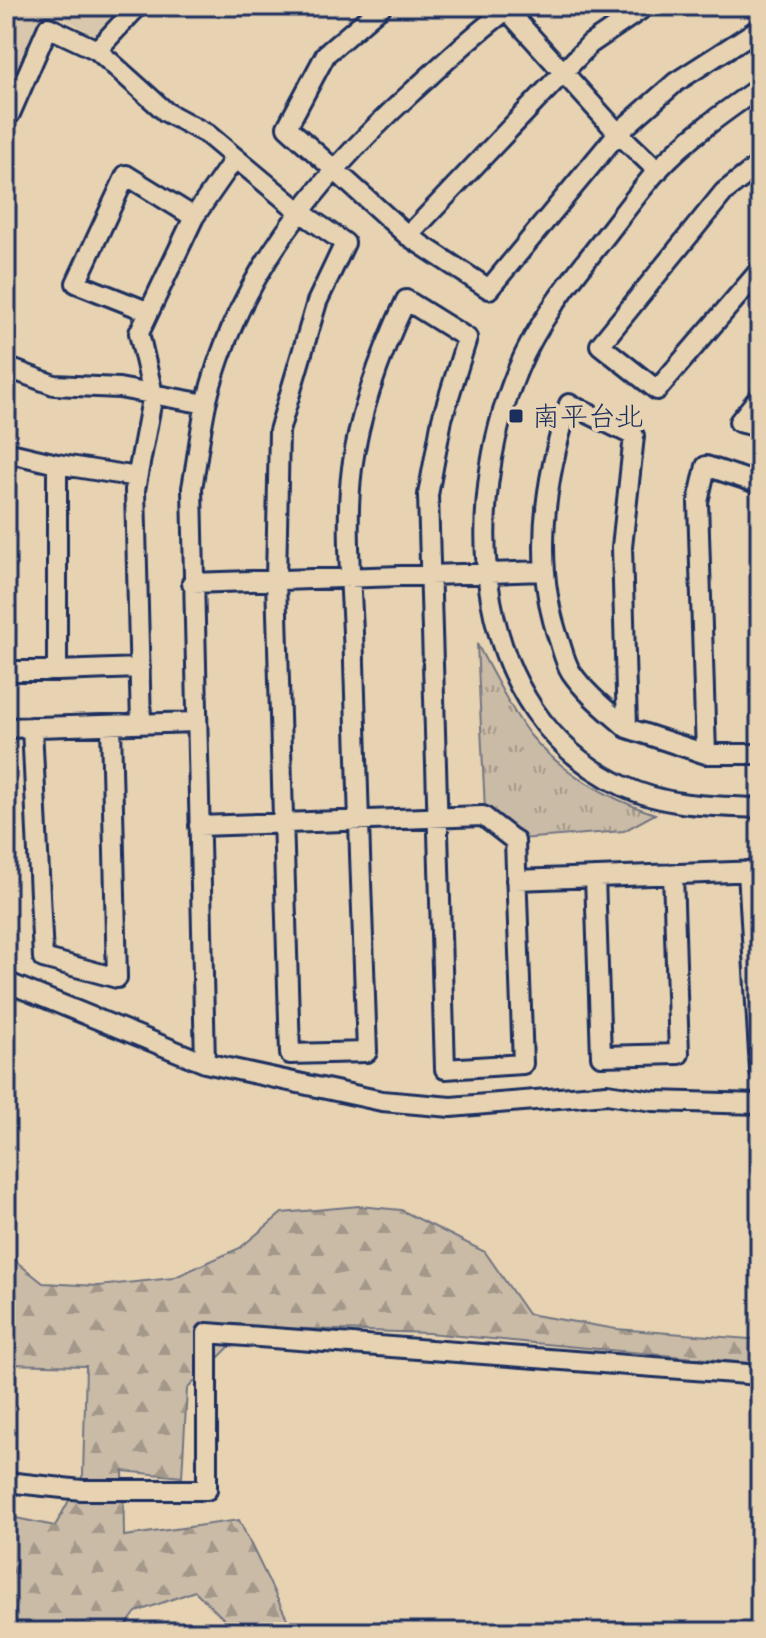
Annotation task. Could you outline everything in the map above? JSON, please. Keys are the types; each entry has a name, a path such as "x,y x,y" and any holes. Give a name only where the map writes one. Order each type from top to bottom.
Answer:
{"street":[{"path":"97,50 138,6"},
{"path":"382,6 326,54 287,127 408,236 489,289 618,133 676,82 760,28"},
{"path":"408,236 562,71 590,44 646,6"},
{"path":"205,1063 192,488 206,404 226,343 263,264 333,168 482,28 510,8 618,133 658,171"},
{"path":"6,111 10,114 48,27 97,50 166,112 207,134 299,211 345,243 317,302 279,431 276,580 282,823 290,1054 367,1052 359,819 352,577 352,467 382,351 406,300 467,338 454,373 428,495 435,816 445,1069 523,1064 515,841 483,816 435,816 359,819 282,823 199,826"},
{"path":"760,87 693,137 658,171 553,304 518,369 495,439 489,473 487,572 496,629 508,663 532,706 570,748 622,786 652,796 704,806 760,808"},
{"path":"141,724 137,477 153,394 139,333 194,217 235,158"},
{"path":"760,164 724,192 600,345 657,390 760,270"},
{"path":"147,311 76,283 126,175 194,217"},
{"path":"6,367 54,385 119,388 206,404"},
{"path":"760,396 739,422 760,427"},
{"path":"627,728 622,547 634,436 569,404 545,497 545,571 550,614 570,670 627,728 706,754 760,754"},
{"path":"6,452 137,477"},
{"path":"57,464 57,671"},
{"path":"706,754 698,502 706,466 760,484"},
{"path":"192,583 545,571"},
{"path":"6,671 140,668"},
{"path":"6,728 196,722"},
{"path":"32,727 43,958 117,978 111,725"},
{"path":"516,880 754,871 760,1070"},
{"path":"595,877 601,1056 679,1054 673,874"},
{"path":"6,982 205,1063 382,1101 451,1107 607,1094 653,1101 760,1104"},
{"path":"6,1482 82,1490 207,1490 207,1333 760,1375"}],"shaded area":[{"path":"6,6 128,6 96,36 55,13 43,21 7,97"}],"green space":[{"path":"477,644 517,716 543,749 587,783 655,814 624,831 520,839 485,810"},
{"path":"359,1206 401,1210 485,1252 528,1314 616,1329 750,1339 760,1337 760,1364 428,1333 249,1327 187,1389 182,1477 123,1471 124,1536 239,1520 293,1631 235,1630 195,1591 136,1612 121,1632 6,1632 6,1516 55,1526 83,1475 86,1366 6,1364 6,1239 18,1263 43,1283 98,1286 173,1278 240,1248 282,1213"}],"place":[{"name":"南平台北","path":"516,416"}]}
